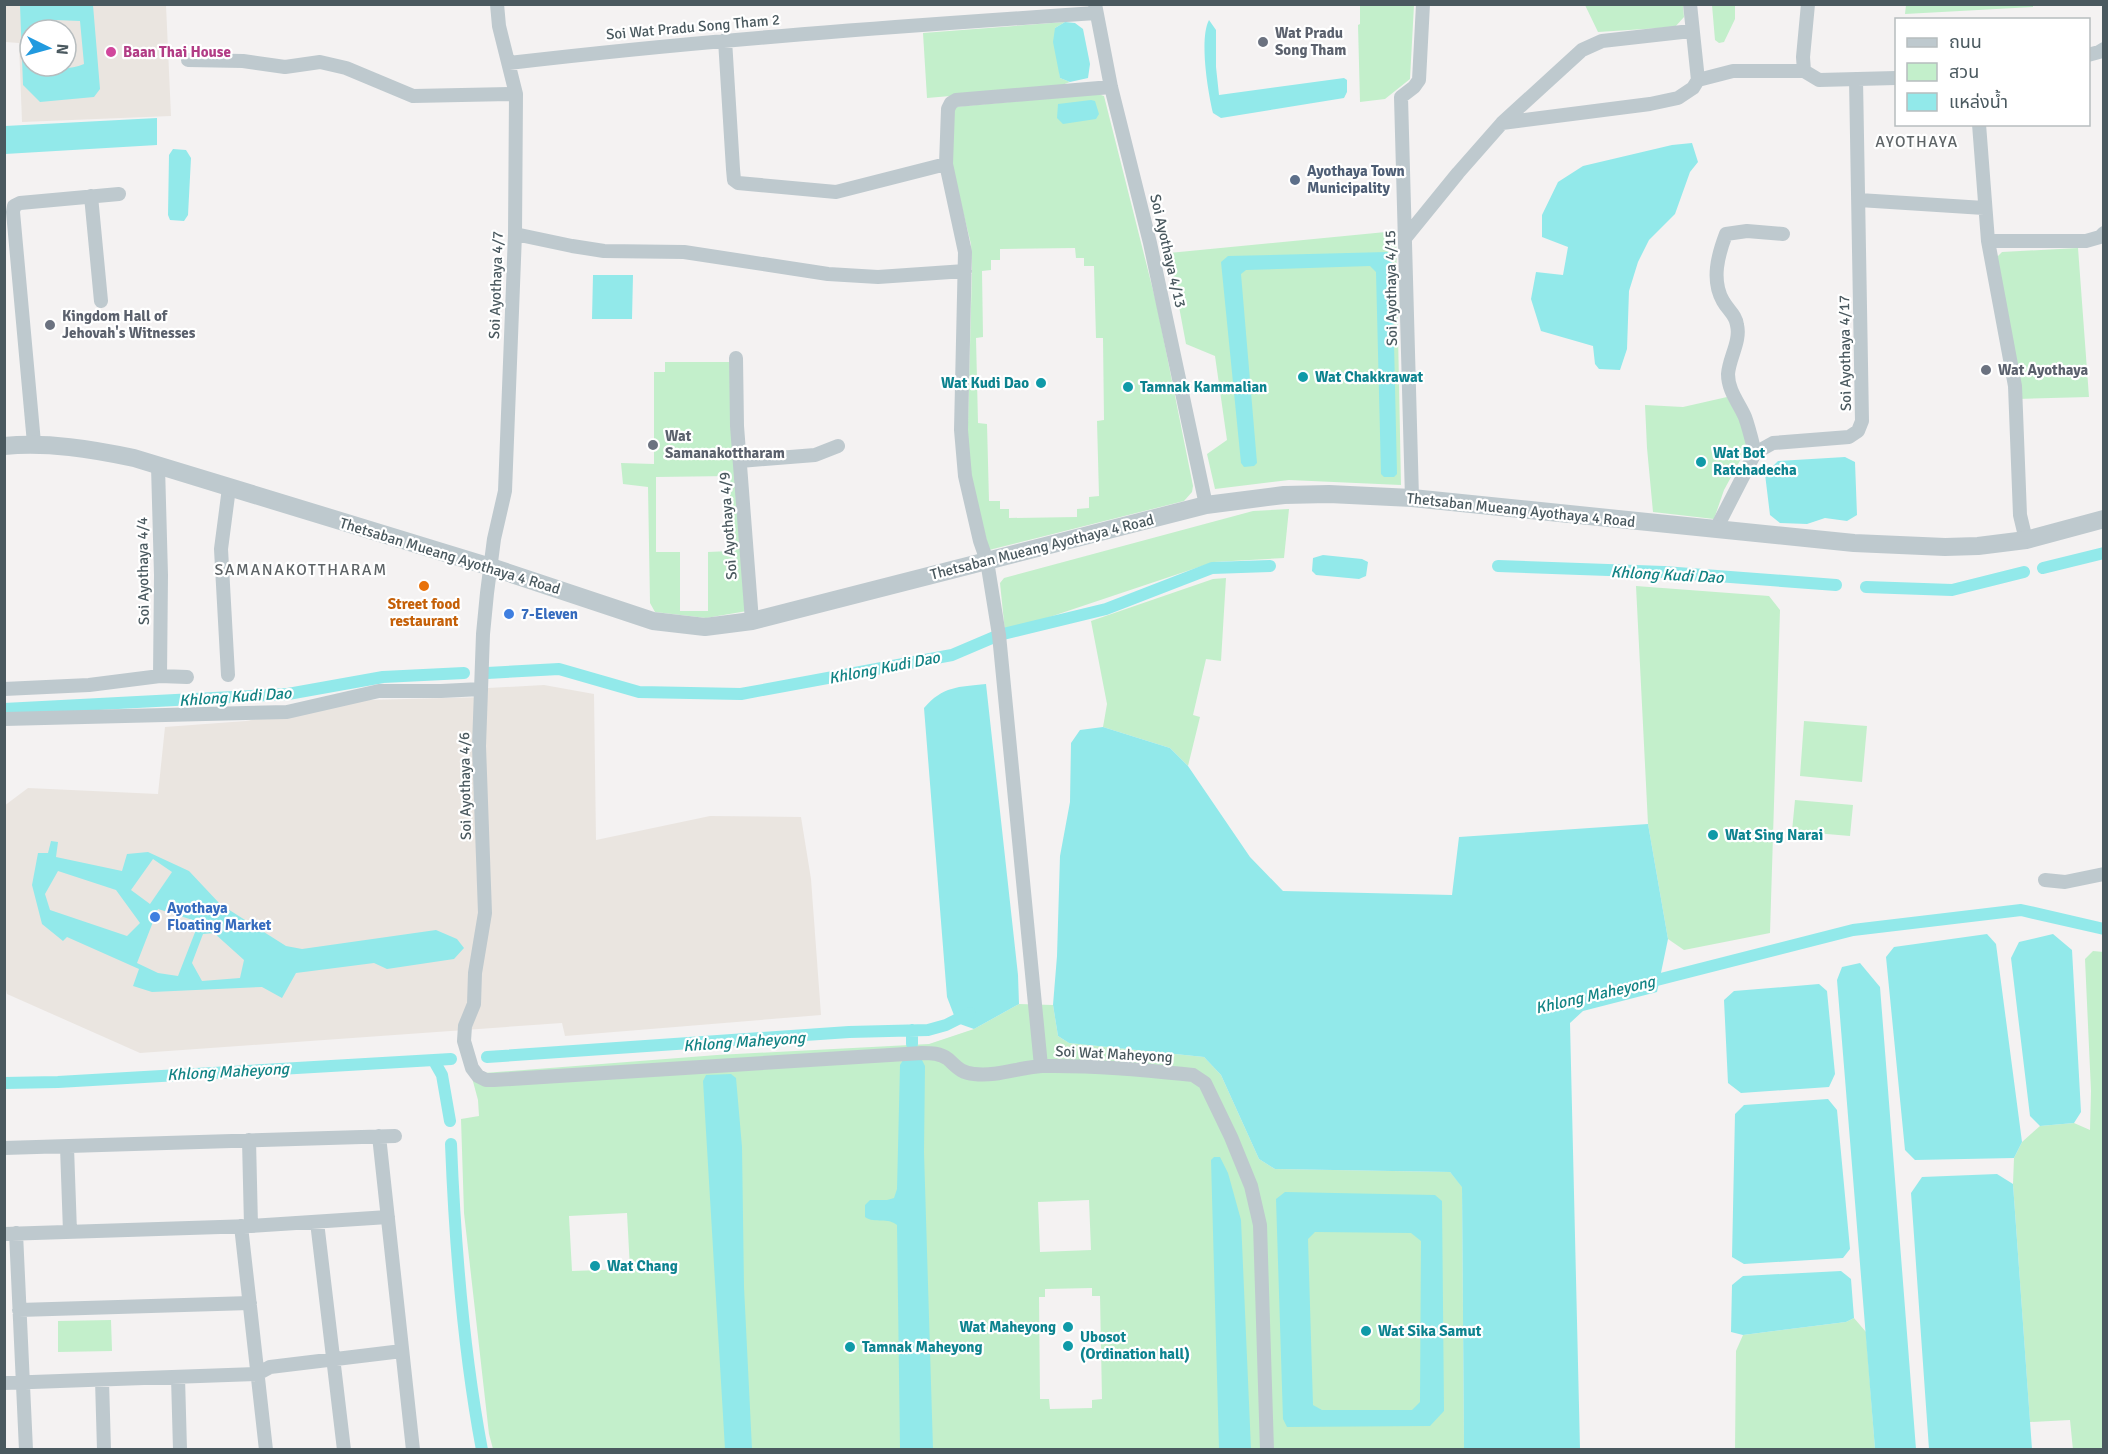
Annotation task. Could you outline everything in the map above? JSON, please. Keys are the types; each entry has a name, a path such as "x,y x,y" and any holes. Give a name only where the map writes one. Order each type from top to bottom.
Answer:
{"street":[{"name":"Soi Ayothaya 4/7","path":"491,567 494,539 505,491 515,234 516,94 499,26 497,4"},
{"name":"Soi Ayothaya 4/15","path":"1412,498 1401,97 1419,80 1423,4"},
{"path":"1502,123 1650,104 1678,98 1693,88 1698,80 1691,31 1690,4"},
{"path":"1804,71 1803,57 1808,4"},
{"name":"Soi Wat Pradu Song Tham 2","path":"509,63 626,49 1095,9"},
{"name":"Soi Ayothaya 4/13","path":"1095,9 1150,243 1206,505"},
{"path":"1406,237 1502,123 1582,50 1602,41 1691,31"},
{"path":"725,40 734,180 738,183 836,192 946,164"},
{"path":"188,60 243,61 285,67 320,62 346,68 413,96 516,94"},
{"path":"1698,80 1733,71 1804,71 1819,80 1895,78"},
{"name":"Soi Ayothaya 4/17","path":"1755,453 1773,443 1849,437 1858,431 1862,421 1856,80"},
{"name":"Soi Wat Maheyong","path":"1112,87 956,100 948,109 946,164 965,252 961,430 965,476 987,561 999,635 1041,1066 1092,1067 1193,1075 1205,1083 1251,1186 1260,1225 1267,1449"},
{"path":"1978,126 1988,241 2015,386 2020,515 2026,540"},
{"path":"34,443 14,207 20,203 119,194"},
{"path":"91,196 101,301"},
{"path":"1859,200 1984,208"},
{"path":"1716,529 1755,453 1745,417 1729,384 1728,374 1738,327 1734,315 1723,301 1718,286 1718,261 1726,234 1747,231 1783,234"},
{"path":"1988,241 2086,241 2103,233"},
{"path":"515,234 604,251 684,252 828,274 878,277 965,271"},
{"name":"Soi Ayothaya 4/9","path":"736,358 740,461 752,621"},
{"name":"Thetsaban Mueang Ayothaya 4 Road","path":"4,446 34,443 90,448 158,466 491,567 653,621 705,627 752,621 1206,505 1284,495 1329,494 1412,498 1854,543 1945,547 1978,546 2026,540 2103,519"},
{"path":"740,461 815,455 838,446"},
{"name":"Soi Ayothaya 4/4","path":"158,466 161,575 160,676"},
{"path":"228,675 221,549 229,488"},
{"name":"Soi Ayothaya 4/6","path":"491,567 484,624 479,746 485,913 475,973 474,1005 465,1026 464,1041 472,1068 478,1076 486,1080 623,1073 921,1053 935,1053 947,1059 960,1071 972,1074 987,1075 1041,1066"},
{"path":"4,689 88,685 160,676 188,677"},
{"path":"4,719 287,712 379,690 481,689"},
{"path":"2045,880 2065,882 2103,874"},
{"path":"379,1136 413,1449"},
{"path":"4,1148 395,1136"},
{"path":"249,1140 246,1226 250,1303 266,1449"},
{"path":"67,1147 70,1232"},
{"path":"26,1449 19,1310 11,1289 10,1234 246,1226 388,1217"},
{"path":"317,1222 344,1449"},
{"path":"19,1310 250,1303"},
{"path":"4,1383 257,1374 270,1367 402,1351"},
{"path":"178,1377 180,1449"},
{"path":"102,1380 104,1449"}],"shaded area":[{"path":"4,5 166,5 171,116 22,122 20,78 78,78 78,18 18,18 18,43 5,42"},
{"path":"544,685 594,694 596,840 710,816 801,817 811,879 821,1015 565,1036 562,1023 140,1053 7,994 4,981 4,806 28,788 158,794 165,727 246,721 367,700 487,697 488,688"}],"green space":[{"path":"2033,4 2033,7 1905,14 1906,5"},
{"path":"1360,5 1414,5 1410,79 1385,99 1360,102 1358,25 1360,24"},
{"path":"1585,5 1683,5 1684,17 1675,27 1598,32"},
{"path":"1712,5 1735,5 1735,19 1724,42 1719,43 1715,40"},
{"path":"1065,22 1055,28 1060,78 1070,82 1057,87 927,98 923,33"},
{"path":"1098,94 1104,96 1157,306 1193,486 1192,492 1184,501 989,550 967,462 972,268 971,244 952,168 954,107","holes":["1075,248 1076,258 1084,258 1084,266 1094,266 1096,338 1103,338 1104,420 1097,421 1099,496 1089,497 1089,508 1077,509 1077,517 1009,518 1009,509 1000,509 1000,501 989,501 987,424 978,423 976,338 983,337 982,271 991,270 991,260 1000,260 1000,249"]},
{"path":"1396,231 1401,485 1289,480 1215,489 1207,454 1227,440 1215,356 1186,344 1169,253"},
{"path":"2078,248 2089,397 2017,399 1996,258 2002,252"},
{"path":"665,362 743,362 740,532 747,611 706,618 655,612 650,603 648,487 623,484 621,463 654,464 654,372 665,372","holes":["730,476 730,551 708,552 708,611 680,611 680,552 656,552 656,477"]},
{"path":"1727,397 1743,426 1749,444 1724,490 1714,519 1653,512 1645,405 1683,407"},
{"path":"1289,509 1284,558 1214,562 1005,632 1000,583 1004,578 1253,511"},
{"path":"1226,578 1221,661 1206,659 1193,715 1200,717 1188,766 1170,748 1103,727 1107,704 1091,621 1213,579"},
{"path":"1636,586 1769,596 1780,610 1770,933 1684,950 1668,939 1648,824"},
{"path":"1804,721 1867,726 1862,782 1800,776"},
{"path":"1795,800 1853,805 1850,836 1792,831"},
{"path":"2093,951 2104,952 2104,1449 2073,1450 2070,1420 2030,1422 2013,1184 2014,1158 2022,1142 2040,1126 2074,1123 2090,1130 2091,1091 2085,959"},
{"path":"1019,1004 1053,1005 1058,1036 1069,1043 1204,1057 1221,1075 1259,1159 1275,1169 1450,1172 1462,1186 1464,1449 493,1449 489,1434 464,1213 461,1119 479,1116 478,1100 471,1074 717,1055 929,1044 974,1029","holes":["1089,1200 1091,1250 1040,1252 1038,1202","627,1213 630,1269 572,1271 569,1216","1092,1288 1092,1296 1100,1296 1102,1399 1092,1400 1092,1408 1050,1409 1049,1399 1040,1399 1039,1297 1045,1297 1045,1289"]},
{"path":"1854,1318 1866,1332 1875,1449 1735,1450 1736,1351 1743,1335 1846,1322"},
{"path":"111,1320 112,1351 58,1352 58,1321"}],"water":[{"path":"20,5 93,5 100,89 94,97 40,102 23,85 23,78 78,78 78,66 84,64 80,21 78,18 20,18"},
{"path":"1209,20 1216,30 1219,95 1344,78 1347,80 1347,92 1344,98 1221,118 1213,113 1207,79 1205,40"},
{"path":"1065,22 1075,23 1083,29 1090,64 1088,78 1070,82 1060,78 1053,42 1055,28"},
{"path":"1095,101 1099,114 1096,119 1063,124 1057,118 1058,104"},
{"path":"157,118 157,145 5,154 5,126"},
{"path":"1692,143 1698,162 1690,172 1675,214 1649,240 1638,262 1629,291 1627,349 1620,370 1599,369 1595,364 1593,346 1541,331 1531,299 1536,272 1563,275 1568,247 1542,237 1542,215 1558,182 1583,166 1672,145"},
{"path":"173,149 186,150 191,158 188,215 184,221 170,220 168,215 169,155"},
{"path":"1387,252 1392,256 1397,474 1394,477 1384,477 1381,474 1376,272 1370,266 1246,270 1241,274 1257,463 1254,466 1244,467 1241,463 1221,262 1228,256"},
{"path":"593,275 633,275 632,319 592,319"},
{"path":"1845,457 1855,462 1857,515 1847,521 1825,518 1807,524 1780,523 1770,515 1765,474 1778,461"},
{"path":"1323,555 1362,559 1368,562 1366,576 1359,579 1316,575 1312,571 1313,558"},
{"path":"986,684 1018,975 1019,1004 974,1029 957,1023 947,997 924,708 938,695 952,689"},
{"path":"1103,727 1170,748 1188,766 1250,857 1283,891 1452,895 1459,837 1648,824 1668,939 1657,992 1583,1011 1570,1023 1580,1449 1464,1449 1462,1187 1450,1172 1275,1169 1259,1159 1221,1075 1204,1057 1069,1043 1058,1036 1053,1005 1060,856 1070,802 1071,743 1080,730"},
{"path":"51,841 58,842 56,857 122,871 127,854 148,852 189,871 220,904 286,946 302,949 436,930 457,939 464,948 454,959 387,969 374,963 296,973 282,998 262,987 152,992 133,986 139,969 67,937 63,941 42,924 32,885 38,853 48,853","holes":["153,859 172,872 150,904 131,890","58,871 116,890 140,923 127,936 50,910 45,894","158,909 199,922 178,976 158,973 137,963","214,933 244,960 240,978 202,981 192,963 203,934"]},
{"path":"1987,934 1996,944 2022,1142 2014,1158 1915,1160 1905,1150 1886,957 1894,947"},
{"path":"2053,934 2072,950 2081,1112 2074,1123 2040,1126 2030,1116 2011,958 2019,942"},
{"path":"1860,963 1880,987 1916,1449 1875,1449 1837,980 1842,967"},
{"path":"1819,984 1827,991 1835,1074 1829,1087 1741,1093 1728,1083 1724,1000 1734,991"},
{"path":"903,1060 922,1060 925,1066 924,1152 933,1449 900,1449 897,1225 890,1221 865,1217 865,1205 870,1200 894,1198 897,1189 900,1065"},
{"path":"731,1074 736,1078 742,1147 744,1287 752,1449 725,1449 703,1081 706,1075"},
{"path":"1828,1099 1837,1110 1850,1249 1843,1258 1744,1264 1732,1257 1735,1114 1744,1105"},
{"path":"1214,1157 1220,1157 1228,1173 1241,1220 1251,1449 1219,1449 1211,1160"},
{"path":"1997,1174 2013,1184 2032,1449 1929,1449 1911,1193 1922,1177"},
{"path":"1285,1192 1435,1195 1442,1201 1444,1411 1430,1426 1287,1427 1283,1419 1276,1199","holes":["1315,1232 1411,1233 1421,1241 1420,1402 1412,1410 1322,1410 1313,1405 1308,1239"]},
{"path":"1841,1271 1851,1279 1854,1318 1846,1322 1743,1335 1731,1332 1732,1285 1743,1276"}],"waterway":[{"name":"Khlong Kudi Dao","path":"2043,568 2104,553"},
{"name":"Khlong Kudi Dao","path":"487,673 559,669 639,692 741,694 952,655 999,635 1106,609 1212,568 1270,566"},
{"name":"Khlong Kudi Dao","path":"1498,566 1664,572 1836,585"},
{"name":"Khlong Kudi Dao","path":"1866,587 1952,590 2024,572"},
{"name":"Khlong Kudi Dao","path":"4,709 288,694 383,677 464,673"},
{"name":"Khlong Maheyong","path":"1645,983 1853,930 2021,910 2104,929"},
{"name":"Khlong Maheyong","path":"487,1057 849,1032 928,1030 946,1025 970,1013"},
{"path":"912,1030 912,1044"},
{"name":"Khlong Maheyong","path":"4,1083 58,1082 451,1059"},
{"path":"434,1061 442,1075 450,1121"},
{"path":"451,1144 461,1297 482,1450"}],"place":[{"name":"Wat Pradu Song Tham","path":"1263,42"},
{"name":"Baan Thai House","path":"111,52"},
{"name":"Ayothaya Town Municipality","path":"1295,180"},
{"name":"Kingdom Hall of Jehovah's Witnesses","path":"50,325"},
{"name":"Wat Ayothaya","path":"1986,370"},
{"name":"Wat Chakkrawat","path":"1303,377"},
{"name":"Wat Kudi Dao","path":"1041,383"},
{"name":"Tamnak Kammalian","path":"1128,387"},
{"name":"Wat Samanakottharam","path":"653,445"},
{"name":"Wat Bot Ratchadecha","path":"1701,462"},
{"name":"Street food restaurant","path":"424,586"},
{"name":"7-Eleven","path":"509,614"},
{"name":"Wat Sing Narai","path":"1713,835"},
{"name":"Ayothaya Floating Market","path":"155,917"},
{"name":"Wat Chang","path":"595,1266"},
{"name":"Wat Maheyong","path":"1068,1327"},
{"name":"Wat Sika Samut","path":"1366,1331"},
{"name":"Ubosot (Ordination hall)","path":"1068,1346"},
{"name":"Tamnak Maheyong","path":"850,1347"}],"district":[{"name":"AYOTHAYA","path":"1917,141"},
{"name":"SAMANAKOTTHARAM","path":"301,569"}]}
